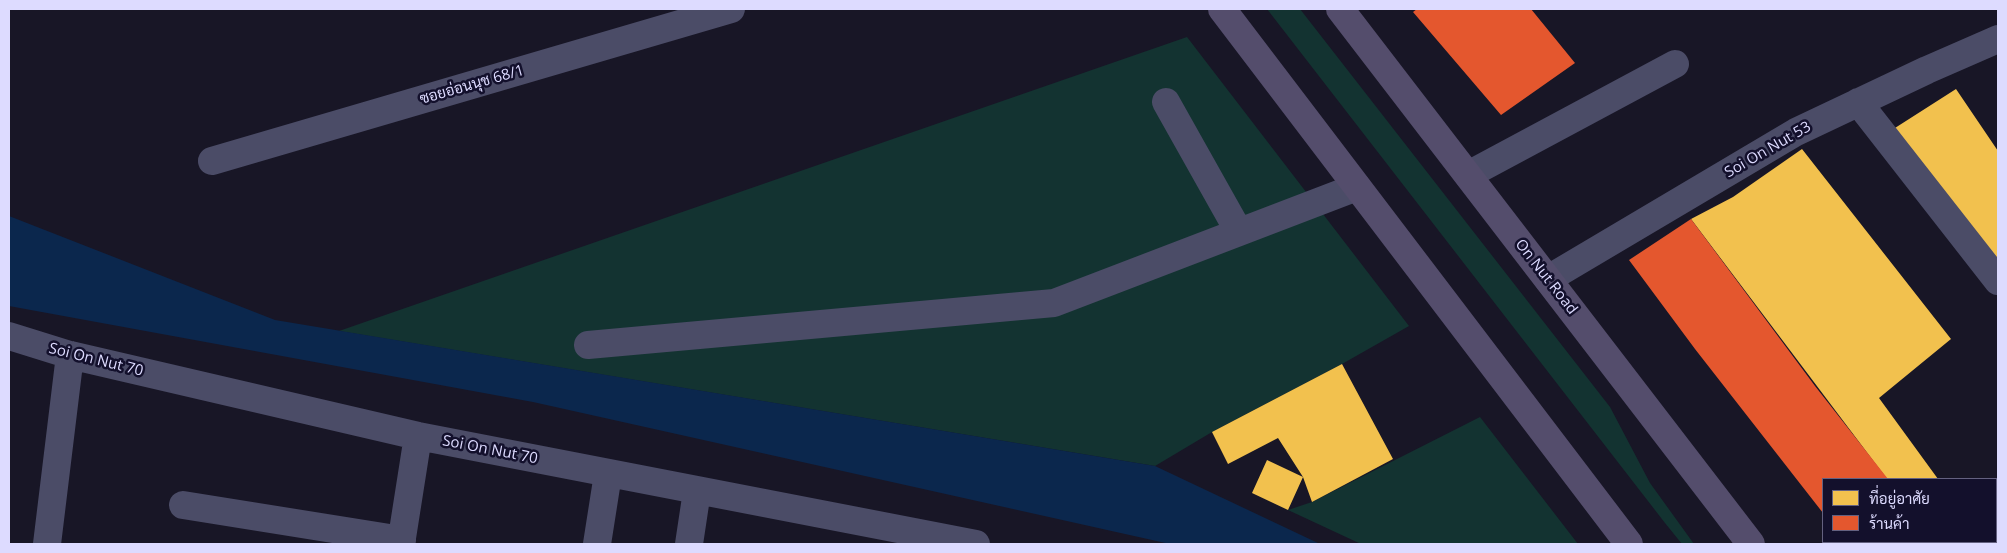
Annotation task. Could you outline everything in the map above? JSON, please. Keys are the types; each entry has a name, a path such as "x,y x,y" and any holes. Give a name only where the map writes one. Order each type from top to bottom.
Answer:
{"main road":[{"path":"1222,9 1629,544"},
{"name":"On Nut Road","path":"1340,9 1751,544"}],"street":[{"name":"ซอยอ่อนนุช 68/1","path":"212,162 731,9"},
{"name":"Soi On Nut 53","path":"1548,279 1796,132 1998,39"},
{"path":"1468,175 1675,64"},
{"path":"1166,102 1239,232"},
{"path":"1858,102 1998,281"},
{"path":"588,345 1054,303 1357,187"},
{"name":"Soi On Nut 70","path":"9,336 70,355 418,436 939,541 976,544"},
{"path":"47,544 70,355"},
{"path":"183,505 402,542 418,436"},
{"path":"597,544 608,474"},
{"path":"689,544 697,491"}],"green space":[{"path":"1267,9 1300,9 1610,407 1650,483 1694,544 1682,544 1665,523"},
{"path":"1187,37 1409,326 1342,364 1212,432 1155,466 339,331"},
{"path":"1480,417 1578,544 1361,544 1288,510 1312,502"}],"water":[{"path":"9,216 275,320 1155,466 1320,544 1170,544 533,402 9,306"}],"building: ที่อยู่อาศัย":[{"path":"1956,89 1998,151 1998,279 1884,135"},
{"path":"1802,149 1951,339 1879,398 1937,478 1886,478 1691,219 1733,197"},
{"path":"1342,364 1393,459 1312,502 1303,477 1278,438 1228,464 1212,432"},
{"path":"1267,460 1303,477 1288,510 1252,493"}],"building: ร้านค้า":[{"path":"1417,9 1531,9 1575,63 1501,115 1413,12"},
{"path":"1691,219 1815,386 1887,478 1822,478 1822,512 1695,349 1629,260"},
{"path":"1997,496 1998,498 1997,540"},
{"path":"1846,543 1991,543 1989,544"}]}
